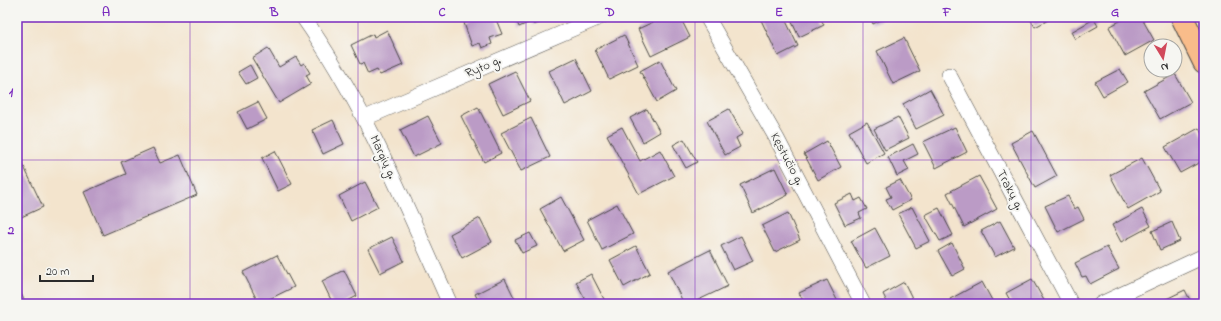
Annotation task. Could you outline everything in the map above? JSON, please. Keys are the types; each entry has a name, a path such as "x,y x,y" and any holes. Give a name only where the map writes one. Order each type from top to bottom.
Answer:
{"highway":[{"path":"1182,17 1204,62"}],"street":[{"name":"Margių g.","path":"303,17 318,37 365,118 450,304"},
{"name":"Ryto g.","path":"365,118 600,17"},
{"name":"Kęstučio g.","path":"707,17 777,139 863,304"},
{"name":"Trakų g.","path":"949,75 1070,304"},
{"path":"1101,304 1204,256"}],"building":[{"path":"480,17 495,17 502,34 490,38 492,44 482,48 480,43 472,46 464,23"},
{"path":"515,17 544,17 545,20 534,25 532,21 519,27"},
{"path":"664,17 680,17 690,37 651,56 638,29"},
{"path":"767,17 784,17 798,46 778,56 761,20"},
{"path":"798,17 820,17 824,25 799,37 791,20"},
{"path":"870,17 882,17 883,19 873,24"},
{"path":"1029,17 1054,17 1035,27"},
{"path":"1127,17 1141,17 1153,38 1143,38 1143,46 1125,56 1109,27"},
{"path":"1094,19 1098,26 1075,39 1071,32"},
{"path":"387,30 403,65 380,75 377,70 368,74 363,63 360,64 351,45 373,34 374,37"},
{"path":"624,35 638,65 609,79 595,50"},
{"path":"904,38 920,71 893,84 877,51"},
{"path":"268,48 279,67 296,57 301,65 304,63 310,73 306,75 311,84 279,103 252,58"},
{"path":"576,58 592,91 565,105 549,71"},
{"path":"660,60 676,91 657,102 640,71"},
{"path":"250,65 257,78 246,84 238,72"},
{"path":"1120,69 1128,82 1103,96 1095,82"},
{"path":"515,71 530,101 503,114 488,84"},
{"path":"1168,78 1177,78 1191,102 1160,119 1144,91"},
{"path":"930,89 944,115 916,129 903,104"},
{"path":"258,102 267,119 247,129 238,112"},
{"path":"478,107 501,153 484,162 461,116"},
{"path":"647,109 660,132 643,142 630,118"},
{"path":"729,109 743,134 736,138 740,147 725,155 707,121"},
{"path":"428,116 442,143 414,157 400,130"},
{"path":"898,117 909,138 885,150 874,129"},
{"path":"531,118 550,157 521,171 501,133"},
{"path":"333,120 344,144 323,154 312,130"},
{"path":"867,122 884,153 866,163 849,132"},
{"path":"622,127 640,161 660,150 674,176 639,194 607,135"},
{"path":"955,127 967,152 936,168 923,142"},
{"path":"1199,128 1204,138 1204,160 1180,173 1165,147"},
{"path":"1033,131 1057,176 1035,188 1011,143"},
{"path":"684,139 697,162 686,168 673,145"},
{"path":"827,141 841,167 818,180 804,154"},
{"path":"913,144 918,154 904,161 909,170 897,176 888,157"},
{"path":"153,148 160,163 180,155 197,195 103,235 84,192 126,174 121,162"},
{"path":"275,151 292,184 278,191 262,158"},
{"path":"17,152 43,207 17,219"},
{"path":"1142,158 1160,191 1128,209 1110,175"},
{"path":"775,168 788,195 753,213 740,185"},
{"path":"979,176 997,209 964,227 947,193"},
{"path":"900,180 911,200 892,210 886,199 891,197 886,187"},
{"path":"365,182 378,207 351,221 339,196"},
{"path":"852,194 855,201 861,198 867,209 859,213 861,218 845,225 834,203"},
{"path":"1068,196 1074,209 1078,207 1084,219 1058,232 1045,206"},
{"path":"561,197 584,240 563,251 540,209"},
{"path":"617,204 633,234 602,250 587,220"},
{"path":"912,207 930,241 916,248 898,214"},
{"path":"939,208 953,235 940,241 925,215"},
{"path":"1142,209 1151,226 1121,242 1112,225"},
{"path":"788,213 800,240 775,252 762,226"},
{"path":"480,218 492,242 462,258 450,234"},
{"path":"1000,221 1014,247 995,257 981,231"},
{"path":"1172,222 1180,241 1160,250 1152,231"},
{"path":"875,228 890,256 866,268 851,241"},
{"path":"530,233 537,246 522,253 515,240"},
{"path":"741,236 753,261 733,270 721,246"},
{"path":"392,237 404,261 380,273 368,249"},
{"path":"952,243 965,269 952,276 938,251"},
{"path":"636,246 650,273 624,287 610,260"},
{"path":"1107,247 1119,269 1090,284 1086,276 1082,277 1075,263"},
{"path":"710,250 728,286 690,304 684,304 668,271"},
{"path":"277,255 294,287 259,304 243,272"},
{"path":"344,270 357,296 342,304 333,304 322,281"},
{"path":"591,274 606,303 588,304 576,282"},
{"path":"505,279 516,301 511,304 480,304 475,294"},
{"path":"1032,279 1046,304 1012,304 1006,293"},
{"path":"827,280 839,304 805,304 799,293"},
{"path":"904,282 915,304 888,304 883,294"},
{"path":"982,282 994,304 952,304 950,299"},
{"path":"17,285 26,304 17,304"},
{"path":"1185,290 1192,304 1161,304 1160,302"}]}
